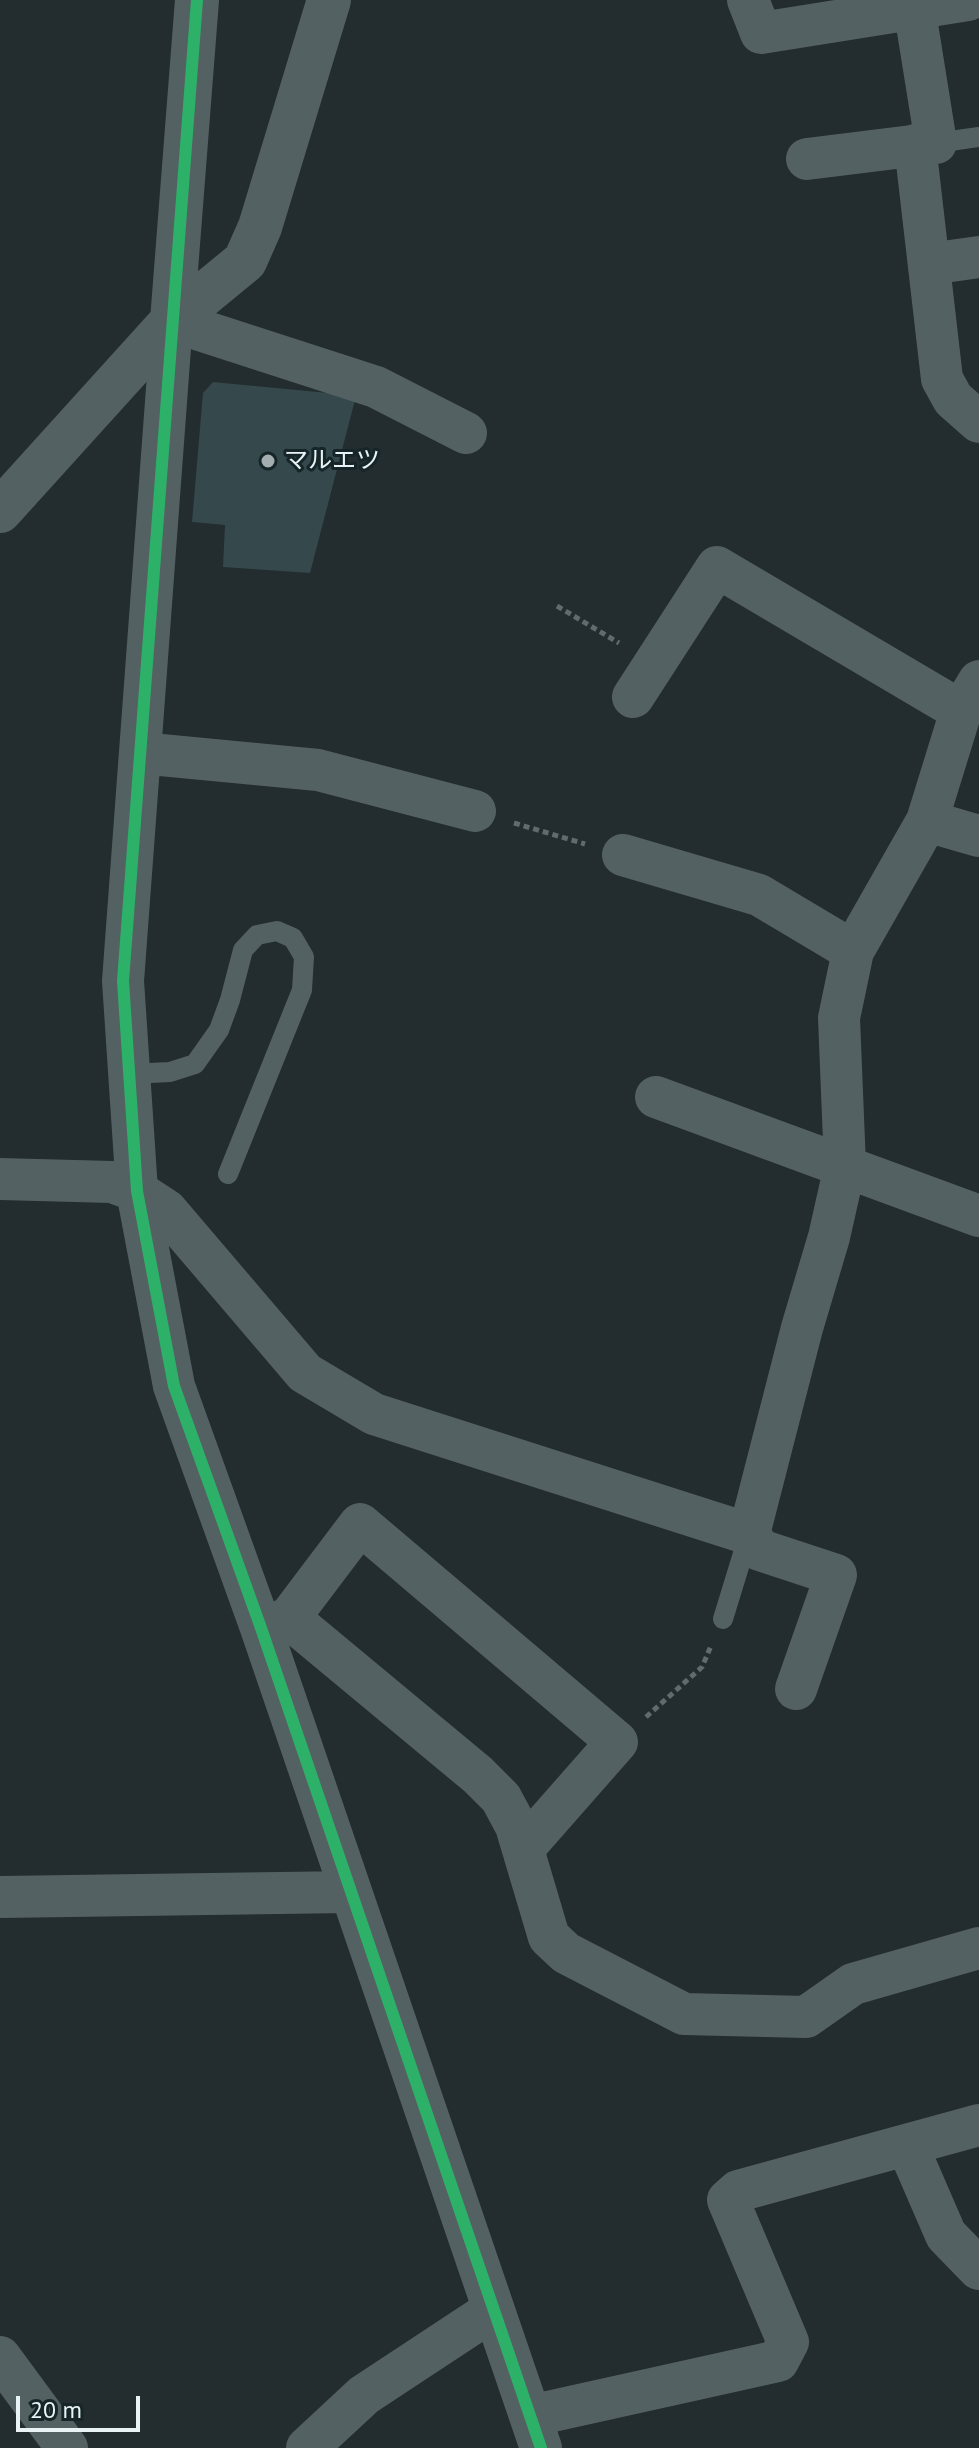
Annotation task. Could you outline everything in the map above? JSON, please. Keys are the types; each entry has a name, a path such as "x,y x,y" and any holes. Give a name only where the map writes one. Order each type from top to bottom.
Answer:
{"street":[{"path":"197,0 123,981 137,1191 174,1386 275,1623 349,1892 535,2432 778,2361 788,2342 728,2200 738,2191 979,2125"},
{"path":"0,511 172,321 245,261 260,227 329,0"},
{"path":"758,11 968,0"},
{"path":"914,4 926,144 929,264 942,379 953,399 979,422"},
{"path":"807,159 926,144"},
{"path":"929,264 979,257"},
{"path":"172,321 376,387 466,433"},
{"path":"644,681 717,567 970,696 927,821 853,951 839,1018 845,1166 829,1237 802,1328 749,1534"},
{"path":"140,753 318,770 475,811"},
{"path":"927,821 979,836"},
{"path":"623,855 759,895 853,951"},
{"path":"656,1097 979,1216"},
{"path":"0,1179 112,1182 137,1191 166,1210 305,1373 374,1414 749,1534 760,1550 836,1575 796,1689"},
{"path":"275,1623 360,1524 624,1737 523,1849"},
{"path":"275,1623 383,1694 501,1798 516,1826 549,1937 566,1953 684,2014 806,2017 853,1984 979,1948"},
{"path":"0,1897 349,1892"},
{"path":"907,2145 946,2235 979,2269"},
{"path":"307,2448 364,2395 493,2310"},
{"path":"0,2357 67,2448"}],"lane":[{"path":"926,144 979,137"},
{"path":"129,1074 170,1072 195,1064 219,1030 243,950 257,935 277,931 293,938 304,957 302,990 228,1174"},
{"path":"723,1619 749,1534"}],"path":[{"path":"557,606 644,681"},
{"path":"475,811 623,855"},
{"path":"624,1737 702,1667 723,1619"}],"building":[{"name":"マルエツ","path":"213,382 339,394 355,400 310,573 223,567 225,525 192,522 203,393"}],"cycle path":[{"path":"197,0 123,981 137,1191 174,1386 261,1628 541,2448"}],"place":[{"name":"マルエツ","path":"268,461"}]}
